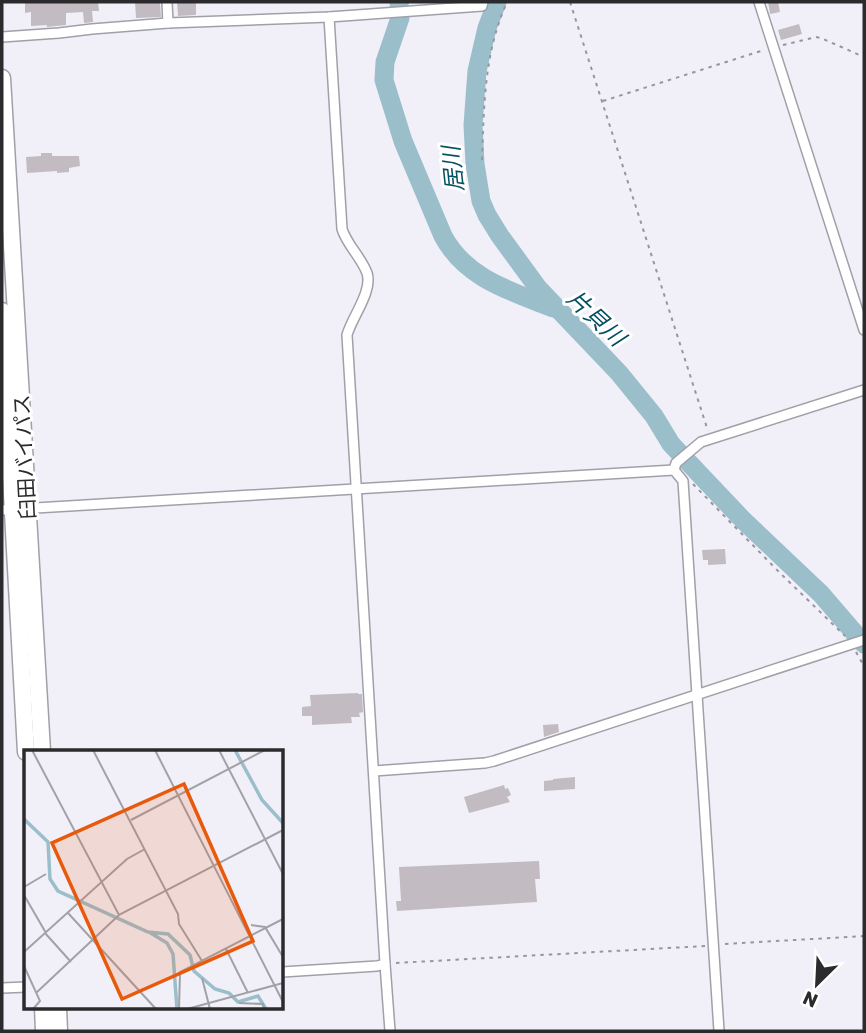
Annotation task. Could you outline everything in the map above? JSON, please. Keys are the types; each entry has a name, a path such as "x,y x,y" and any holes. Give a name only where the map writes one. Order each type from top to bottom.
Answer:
{"highway":[{"name":"臼田バイパス","path":"2,78 14,509 42,750"},
{"name":"臼田バイパス","path":"2,311 26,750"},
{"path":"43,1009 44,1031"},
{"path":"58,1009 60,1031"}],"street":[{"path":"167,2 168,23"},
{"path":"2,37 168,23 482,6 483,2"},
{"path":"760,2 864,330"},
{"path":"329,16 342,229 368,275 365,294 347,335 390,1031"},
{"path":"14,509 676,469 697,444 864,390"},
{"path":"676,469 683,481 719,1031"},
{"path":"374,771 494,761 857,642"},
{"path":"284,972 385,964"},
{"path":"2,988 24,987"}],"path":[{"path":"482,160 485,94 492,44 507,2"},
{"path":"570,2 710,439"},
{"path":"603,101 774,47 816,37 864,57"},
{"path":"676,469 780,573 847,637 857,642 864,666"},
{"path":"385,964 864,936"}],"building":[{"path":"25,2 98,2 99,11 92,11 93,22 84,23 83,12 66,13 66,25 31,26 31,12 25,13"},
{"path":"135,2 160,3 161,17 136,18"},
{"path":"177,2 196,2 196,15 178,16"},
{"path":"768,2 778,2 780,12 770,14"},
{"path":"799,24 802,34 781,40 778,30"},
{"path":"41,153 52,153 52,156 79,156 80,166 69,168 69,172 27,173 26,157 41,156"},
{"path":"725,549 726,564 708,565 708,560 703,560 702,550"},
{"path":"362,694 363,712 359,713 360,717 351,717 352,723 312,725 312,716 302,716 302,707 311,706 310,695"},
{"path":"558,724 559,732 544,737 543,725"},
{"path":"575,777 575,789 544,791 544,781"},
{"path":"504,785 511,795 507,797 510,802 469,813 464,797"},
{"path":"539,861 540,879 535,879 537,902 397,911 396,901 401,901 399,867"}],"waterway":[{"name":"片貝川","path":"399,2 400,18 385,62 384,80 403,141 443,236 464,263 477,273 506,289 553,308"},
{"name":"片貝川","path":"497,2 487,28 477,71 473,125 475,164 481,201 487,215 538,288 619,373 654,416 671,444 743,520 821,594 864,644"}],"water label":[{"name":"居川","path":"453,169"}]}
